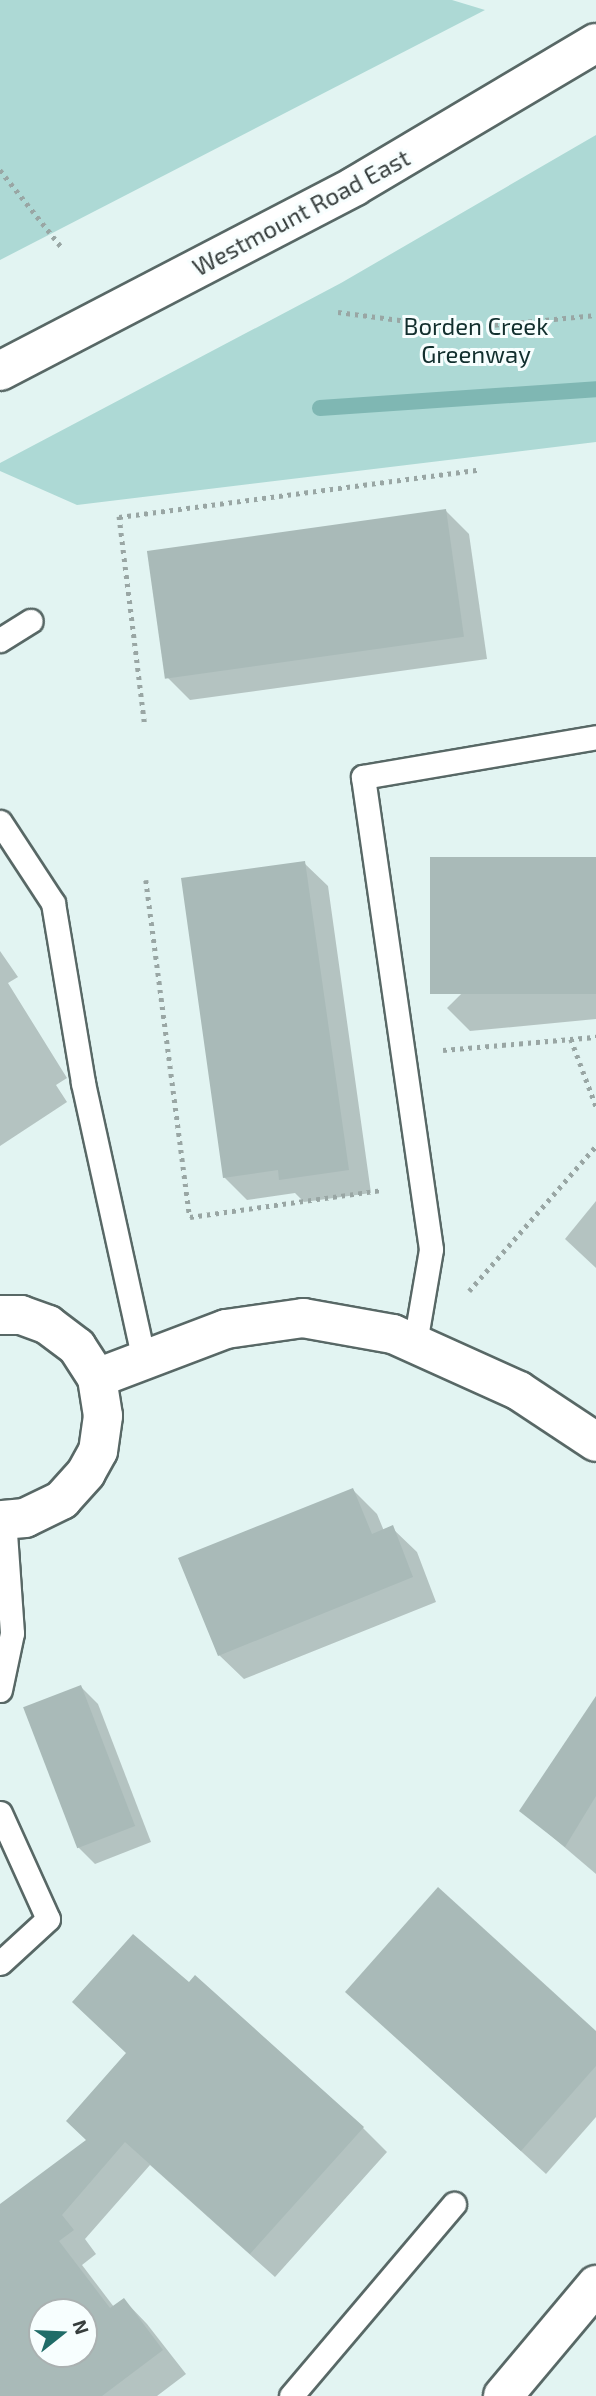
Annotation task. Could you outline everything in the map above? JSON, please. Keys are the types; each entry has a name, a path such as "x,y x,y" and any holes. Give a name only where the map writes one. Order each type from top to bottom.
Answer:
{"street":[{"name":"Westmount Road East","path":"0,371 355,186 596,43"},
{"path":"0,1315 21,1315 48,1325 77,1347 97,1378 103,1416 98,1451 86,1474 62,1500 25,1518 2,1519"},
{"path":"97,1378 226,1329 303,1318 393,1334 415,1343 519,1391 596,1442"},
{"path":"503,2396 596,2285"}],"lane":[{"path":"0,640 30,621"},
{"path":"415,1343 431,1249 363,777 596,737"},
{"path":"0,822 53,903 83,1083 144,1360"},
{"path":"0,1690 12,1633 2,1519"},
{"path":"0,1813 48,1919 0,1963"},
{"path":"291,2396 454,2204"}],"path":[{"path":"0,170 63,249"},
{"path":"338,312 461,328 596,315"},
{"path":"144,722 119,517 478,470"},
{"path":"146,880 190,1216 393,1188"},
{"path":"437,1050 596,1037"},
{"path":"571,1039 596,1106"},
{"path":"469,1291 596,1146"}],"green space":[{"path":"0,0 452,0 485,10 0,260"},
{"name":"Borden Creek Greenway","path":"596,135 596,442 77,505 0,471 0,463 341,283"}],"building":[{"path":"446,509 464,637 165,679 147,551"},
{"path":"430,857 596,857 596,994 430,994"},
{"path":"305,861 349,1170 279,1180 278,1170 223,1178 181,878"},
{"path":"353,1488 372,1534 393,1525 413,1577 218,1656 178,1558"},
{"path":"81,1685 135,1826 77,1848 23,1707"},
{"path":"596,1696 596,1796 565,1847 519,1811"},
{"path":"438,1887 596,2031 596,2066 521,2151 345,1992"},
{"path":"133,1934 189,1982 195,1975 364,2127 250,2254 125,2142 62,2215 74,2230 59,2241 110,2308 124,2298 163,2350 102,2396 0,2396 0,2204 86,2140 66,2121 126,2053 72,2002"}],"waterway":[{"path":"320,408 596,389"}]}
